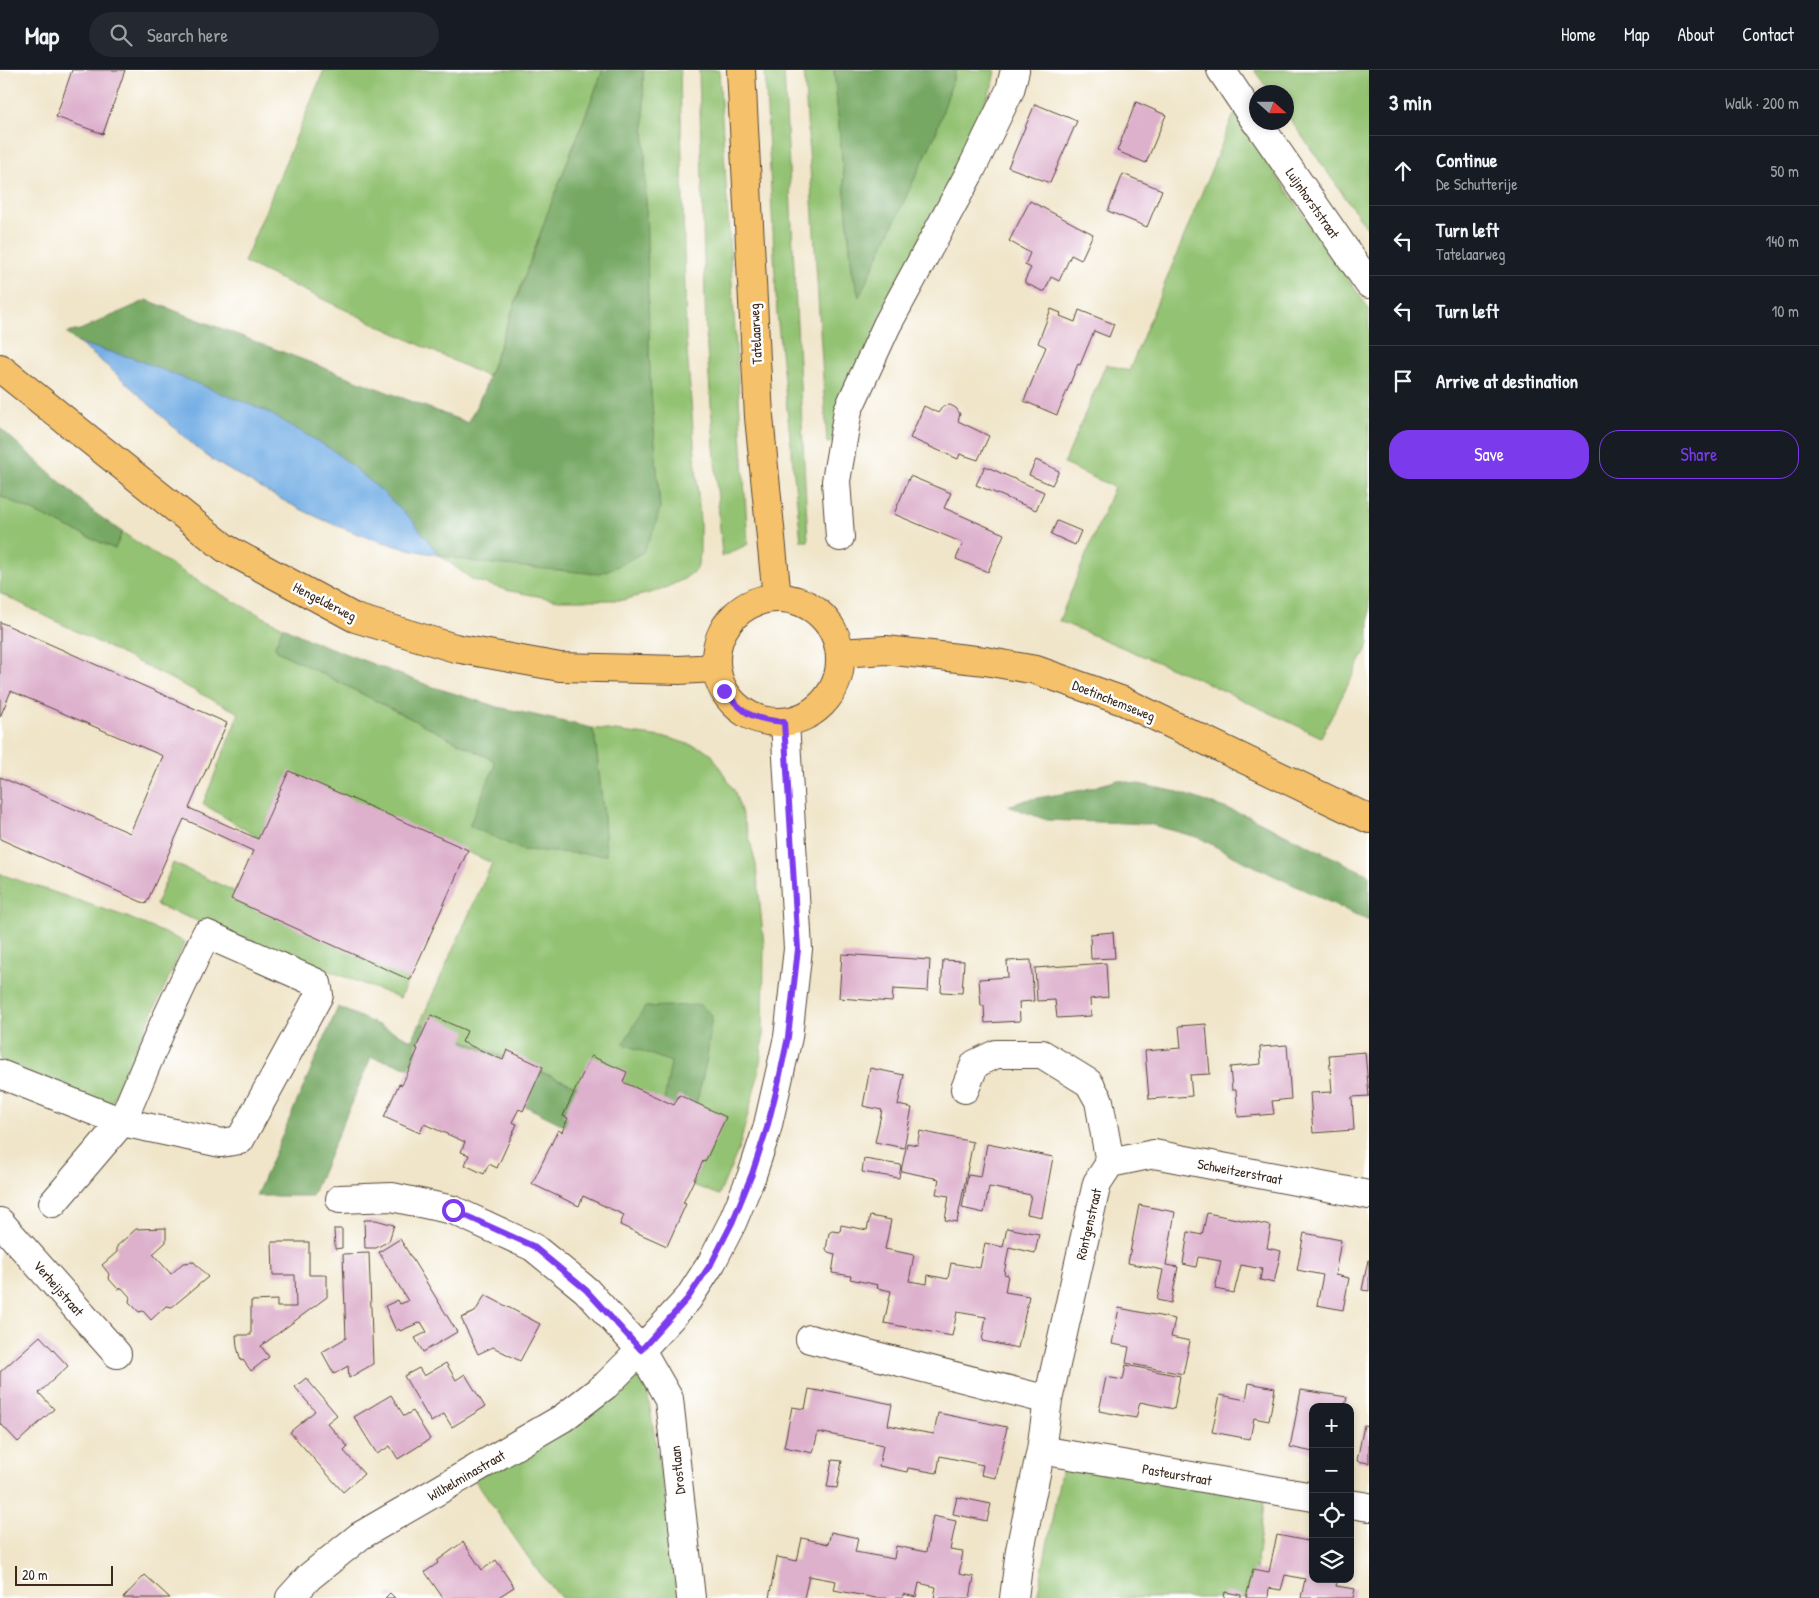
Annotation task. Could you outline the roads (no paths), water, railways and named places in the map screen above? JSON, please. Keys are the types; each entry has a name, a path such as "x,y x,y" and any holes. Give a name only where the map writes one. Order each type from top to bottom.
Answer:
{"main road":[{"name":"Tatelaarweg","path":"741,70 759,417 777,598"},
{"name":"Hengelderweg","path":"0,368 225,548 355,618 455,648 560,667 679,670 716,668"},
{"path":"777,598 795,600 812,608 826,620 835,635 840,652 840,669 835,684 827,698 815,710 801,718 784,722 761,720 740,709 724,691 716,668 717,647 725,627 738,612 757,602 777,598"},
{"name":"Doetinchemseweg","path":"840,652 886,650 984,661 1036,670 1123,701 1369,819"}],"street":[{"path":"840,537 836,481 848,410 887,325 970,172 1010,90 1015,70"},
{"name":"Luijnhorststraat","path":"1221,70 1249,110"},
{"name":"Luijnhorststraat","path":"1263,130 1369,284"},
{"path":"641,1350 688,1298 712,1262 732,1223 752,1174 767,1128 778,1084 788,1037 798,949 784,722"},
{"path":"0,1074 122,1122 221,1143 240,1140 319,995 318,983 206,934 160,1030 122,1122 53,1203"},
{"path":"965,1089 975,1064 996,1054 1042,1054 1089,1083 1099,1101 1110,1163"},
{"name":"Schweitzerstraat","path":"1110,1163 1154,1154 1369,1195"},
{"name":"Röntgenstraat","path":"1014,1598 1020,1550 1048,1400 1097,1183 1110,1163"},
{"name":"Drostlaan","path":"340,1199 392,1197 453,1210 533,1246 586,1290 641,1350 669,1399 690,1598"},
{"name":"Verheijstraat","path":"0,1222 117,1354"},
{"path":"810,1339 1048,1400"},
{"name":"Wilhelminastraat","path":"290,1598 309,1577 360,1536 563,1418 606,1385 641,1350"},
{"name":"Pasteurstraat","path":"1040,1450 1309,1496"},
{"path":"1354,1505 1369,1507"}],"water":[{"path":"78,343 133,358 266,411 334,451 382,491 413,521 439,555 387,543 337,526 265,491 225,468 198,449 124,381"}]}
